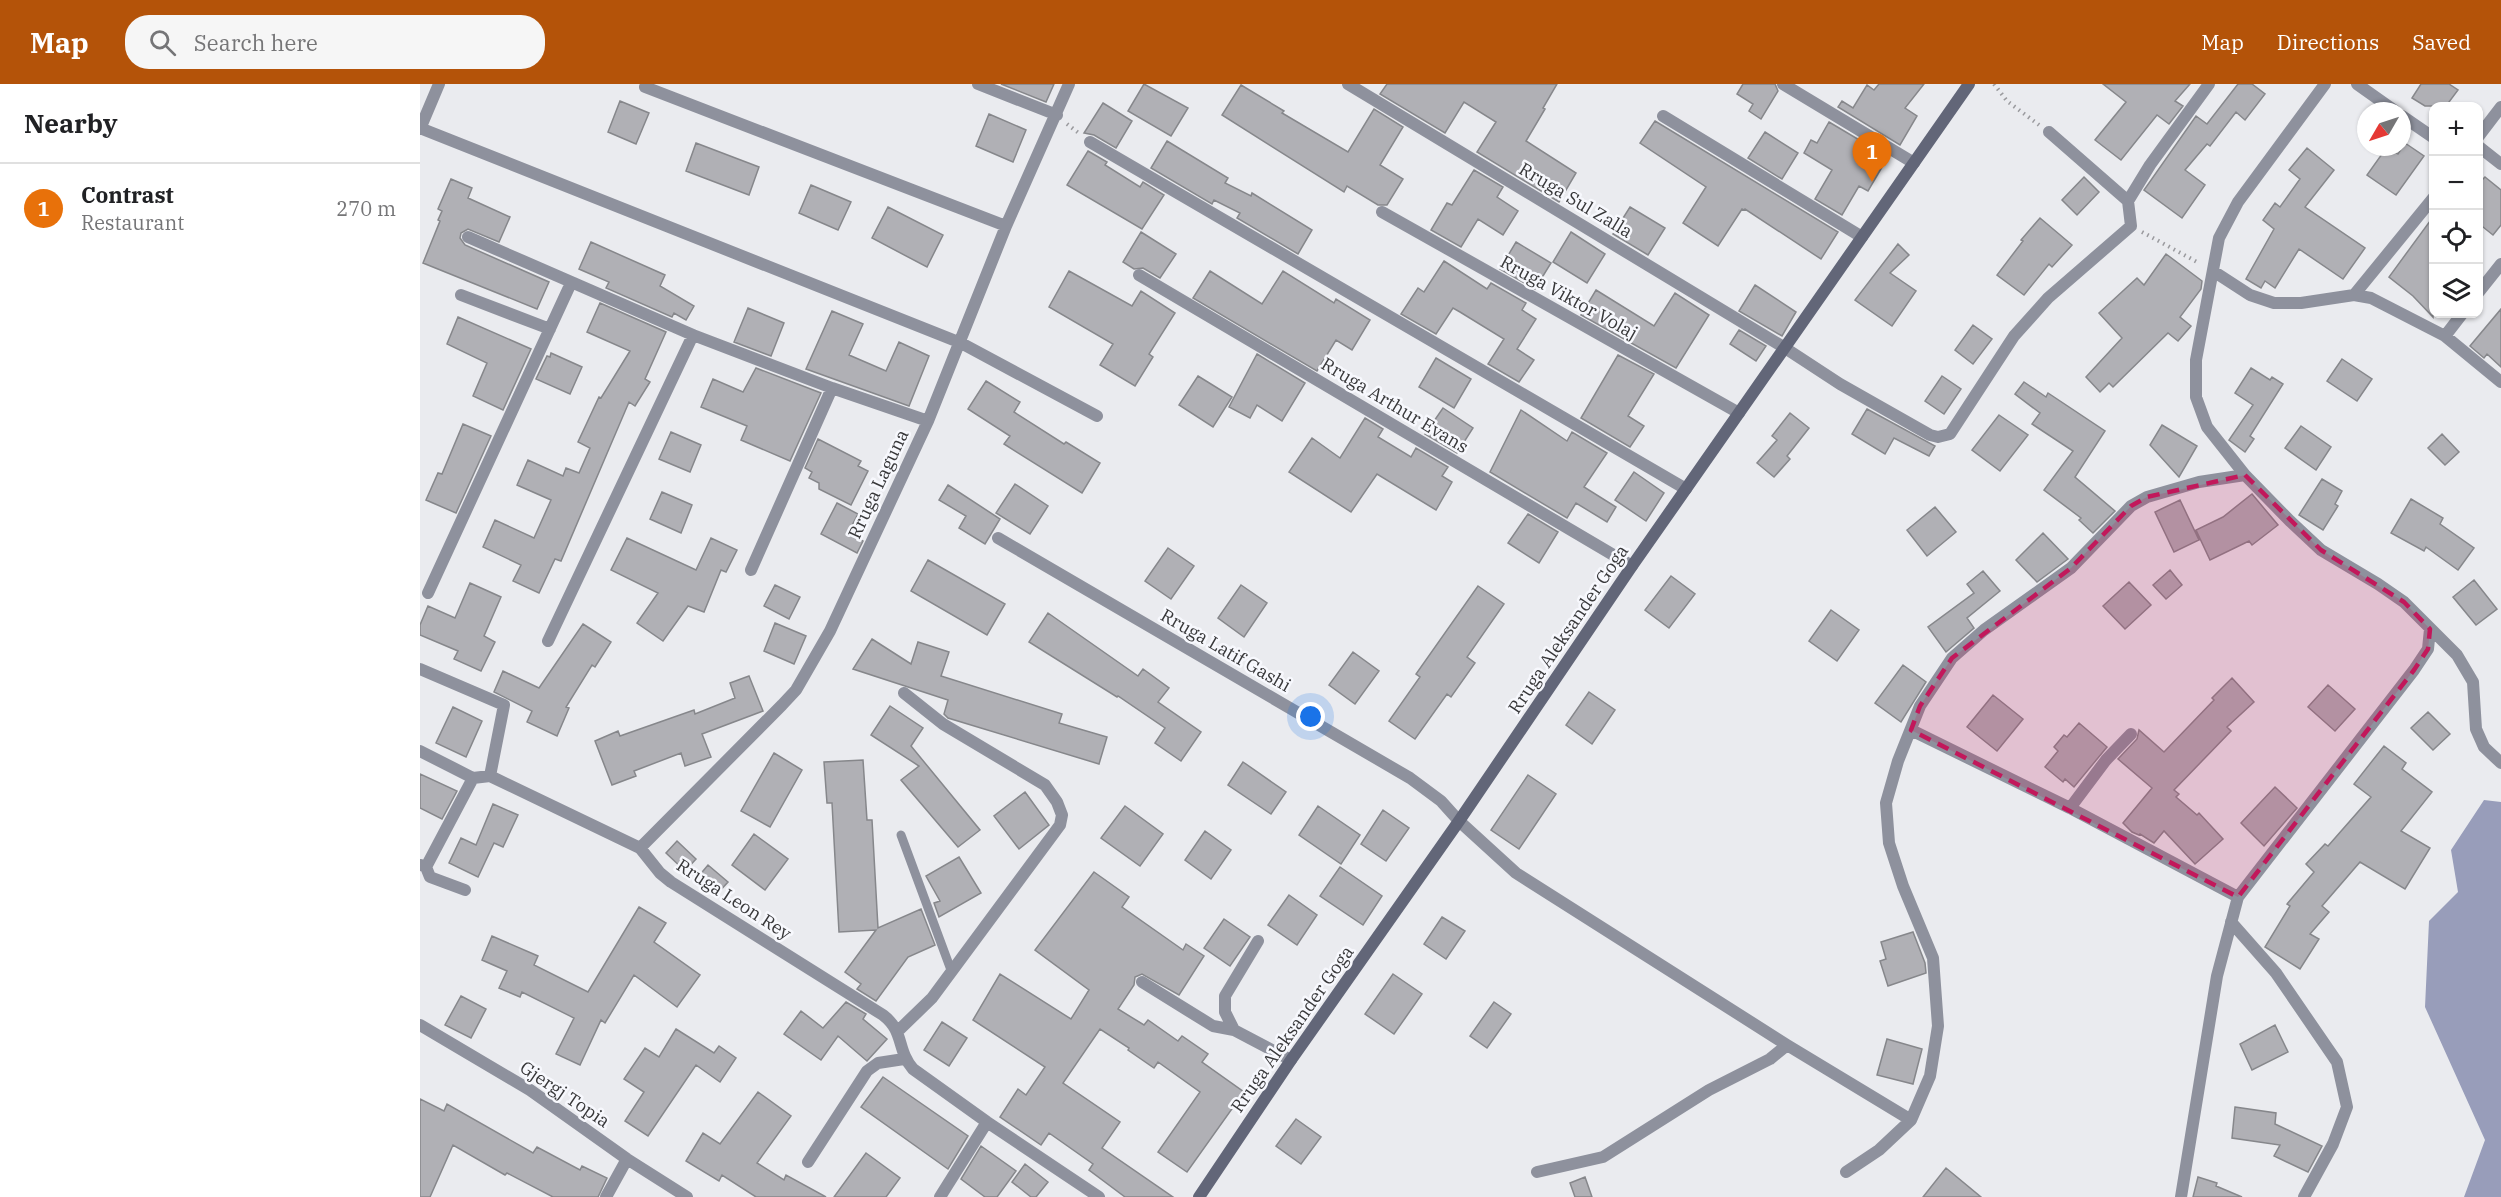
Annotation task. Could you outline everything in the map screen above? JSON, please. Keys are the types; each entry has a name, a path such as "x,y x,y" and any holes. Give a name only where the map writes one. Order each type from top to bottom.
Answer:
{"main road":[{"name":"Rruga Aleksander Goga","path":"1199,1197 1291,1059 1460,821 1632,566 1969,84"}],"street":[{"path":"439,84 420,129 961,343 1097,416"},
{"path":"978,84 1056,115"},
{"name":"Rruga Laguna","path":"640,848 768,721 796,690 830,631 928,421 1006,226 1069,84"},
{"name":"Rruga Sul Zalla","path":"1348,84 1785,348 1840,384 1930,435 1950,434 2014,336 2048,298 2131,226"},
{"path":"1783,84 1914,163"},
{"path":"2131,226 2128,201 2150,165 2209,84"},
{"path":"2325,84 2238,202 2219,238 2196,360 2196,397 2207,427 2245,475 2320,550 2378,584 2403,602 2457,655 2473,682 2476,729 2484,747 2501,763"},
{"path":"2357,84 2382,102"},
{"path":"645,87 1006,226"},
{"path":"2483,130 2501,107"},
{"path":"1663,116 1862,237"},
{"path":"2411,122 2429,135"},
{"path":"2049,132 2128,201"},
{"path":"1090,142 1686,489"},
{"path":"2483,150 2501,164"},
{"path":"2354,295 2429,202"},
{"name":"Rruga Viktor Volaj","path":"1382,212 1739,413"},
{"path":"468,237 693,335 832,388 928,421"},
{"path":"2483,287 2501,264"},
{"path":"2213,271 2250,295 2274,303 2301,303 2354,295 2372,298 2445,336 2501,382"},
{"name":"Rruga Arthur Evans","path":"1139,275 1632,566"},
{"path":"428,593 572,283"},
{"path":"461,295 550,329"},
{"path":"2445,336 2459,318"},
{"path":"548,641 693,335"},
{"path":"751,570 832,388"},
{"path":"1846,1172 1880,1150 1911,1120 1930,1076 1938,1026 1933,958 1903,886 1889,843 1886,803 1898,761 1920,706 1952,658 1984,630 2071,568 2131,506 2147,497 2199,482 2245,475"},
{"name":"Rruga Latif Gashi","path":"998,538 1410,778 1441,801 1516,873 1787,1045 1911,1120"},
{"path":"2181,1197 2217,976 2238,897 2414,670 2428,649 2430,629"},
{"path":"420,669 504,705 490,776 473,778 420,751"},
{"path":"904,693 944,724 1045,785 1057,802 1062,815 1060,825 932,998 898,1031 904,1059 918,1073 987,1122 1099,1197"},
{"path":"1911,730 2070,808 2238,897"},
{"path":"2070,808 2106,760 2131,734"},
{"name":"Rruga Leon Rey","path":"490,776 640,848 660,873 671,882 883,1016 898,1031"},
{"path":"465,890 430,877 423,866 473,778"},
{"path":"2231,922 2276,973 2337,1062 2347,1107 2333,1144 2304,1197"},
{"path":"1234,1030 1225,1012 1225,996 1258,940"},
{"path":"1142,982 1213,1026 1234,1030 1291,1059"},
{"name":"Gjergj Topia","path":"420,1025 530,1090 627,1159 687,1197"},
{"path":"1537,1172 1603,1157 1709,1090 1770,1059 1787,1045"},
{"path":"808,1162 867,1071 878,1063 904,1059"},
{"path":"940,1197 987,1122"},
{"path":"606,1197 627,1159"}],"lane":[{"path":"901,835 951,970"}],"path":[{"path":"1994,84 2007,101 2049,132"},
{"path":"1056,115 1090,142"},
{"path":"2131,226 2213,271"}],"highlighted area":[{"path":"2245,475 2321,550 2404,602 2430,629 2428,649 2414,670 2238,897 1911,730 1920,706 1952,658 2071,568 2131,506 2147,497"}],"water":[{"path":"2484,800 2501,802 2501,1197 2464,1197 2485,1140 2425,1007 2429,921 2458,892 2451,850"}],"building":[{"path":"1001,84 1054,84 1046,102"},
{"path":"1144,84 1188,108 1171,136 1128,111"},
{"path":"1387,84 1557,84 1526,141 1576,173 1559,202 1477,152 1496,122 1464,102 1445,133 1380,94"},
{"path":"1743,84 1775,84 1778,91 1761,119 1749,111 1753,104 1737,94"},
{"path":"1879,84 1924,84 1905,108 1917,116 1900,145 1838,107 1842,101 1853,108 1867,85 1874,90"},
{"path":"2103,84 2190,84 2175,101 2183,106 2169,124 2157,115 2121,160 2095,140 2126,102"},
{"path":"2238,84 2252,84 2265,94 2245,120 2236,112 2210,146 2207,144 2185,170 2205,185 2182,218 2144,190 2196,116 2207,124"},
{"path":"2421,84 2449,84 2458,90 2449,102 2429,102 2429,106 2412,98"},
{"path":"1241,85 1284,111 1282,113 1348,152 1374,109 1403,127 1380,165 1403,179 1387,205 1378,205 1347,186 1344,192 1222,115"},
{"path":"620,101 649,113 636,144 608,132"},
{"path":"1103,103 1132,121 1116,148 1094,135 1084,133"},
{"path":"989,114 1026,130 1013,162 976,146"},
{"path":"1655,121 1838,232 1821,259 1745,209 1742,209 1718,246 1683,223 1706,187 1640,143"},
{"path":"1829,122 1888,157 1868,191 1859,186 1842,215 1815,199 1832,170 1804,153 1811,140 1817,143"},
{"path":"1765,132 1798,153 1782,179 1748,158"},
{"path":"1167,141 1228,178 1225,183 1251,196 1252,193 1312,230 1298,254 1237,218 1240,213 1214,200 1212,204 1151,168"},
{"path":"696,143 759,167 749,195 686,171"},
{"path":"2411,147 2424,156 2396,195 2367,175 2381,156 2411,156"},
{"path":"2307,148 2334,170 2305,207 2365,248 2343,279 2299,249 2275,288 2265,281 2261,288 2246,279 2274,229 2263,220 2275,203 2280,207 2300,179 2289,170"},
{"path":"1088,151 1107,162 1105,165 1140,187 1143,182 1164,195 1142,229 1067,185"},
{"path":"1474,170 1503,187 1497,197 1518,211 1503,235 1478,219 1461,247 1431,230 1447,203 1452,205"},
{"path":"2084,177 2099,192 2077,215 2062,200"},
{"path":"2485,177 2501,190 2501,225 2493,235 2483,227 2483,179"},
{"path":"451,179 472,188 468,198 510,217 499,242 468,229 461,233 460,238 465,245 549,282 537,309 423,263 440,221 438,220 442,211 438,209"},
{"path":"811,185 851,202 838,230 799,213"},
{"path":"888,207 943,235 927,267 872,238"},
{"path":"1630,207 1665,228 1648,255 1613,234"},
{"path":"2040,218 2072,245 2052,267 2049,264 2024,295 1997,275 2023,241 2021,240"},
{"path":"2429,222 2429,313 2413,296 2389,277"},
{"path":"1141,232 1176,254 1160,278 1143,268 1134,269 1123,262"},
{"path":"1571,232 1605,254 1587,283 1553,262"},
{"path":"591,242 665,275 660,286 694,306 686,320 674,313 672,317 606,288 609,282 579,269"},
{"path":"1516,242 1551,263 1535,289 1500,269"},
{"path":"1898,244 1909,255 1890,273 1916,291 1892,326 1855,300"},
{"path":"2166,254 2202,281 2201,289 2180,317 2191,326 2178,341 2168,333 2113,387 2109,383 2100,392 2086,377 2122,338 2099,313 2137,278 2144,285"},
{"path":"1444,261 1487,289 1491,283 1526,303 1522,310 1536,319 1517,349 1534,360 1519,382 1488,364 1504,339 1460,312 1453,308 1436,334 1401,314 1418,288 1424,292"},
{"path":"1069,271 1132,306 1141,291 1175,313 1149,354 1153,357 1135,386 1100,365 1113,344 1049,307"},
{"path":"1210,271 1262,304 1283,271 1334,303 1336,299 1370,320 1352,350 1336,340 1317,371 1193,298"},
{"path":"1755,285 1796,312 1782,336 1739,311"},
{"path":"1596,290 1654,326 1675,293 1709,315 1676,368 1581,315"},
{"path":"600,303 666,332 645,379 650,382 635,406 629,402 561,561 555,559 539,593 513,581 521,565 483,547 495,520 534,538 551,500 517,485 528,460 563,476 566,468 579,473 590,448 578,442 599,397 601,398 630,351 587,332"},
{"path":"748,308 784,323 771,356 734,342"},
{"path":"2501,309 2501,367 2487,354 2484,358 2470,346"},
{"path":"832,311 863,324 849,355 886,371 899,342 929,356 909,406 806,369"},
{"path":"458,317 531,349 503,410 473,396 487,363 447,344"},
{"path":"1973,325 1992,339 1973,364 1955,350"},
{"path":"1739,330 1766,346 1756,361 1730,344"},
{"path":"551,353 582,367 570,394 536,379 547,356 550,357"},
{"path":"1257,354 1305,383 1282,421 1257,405 1250,418 1229,407"},
{"path":"1618,355 1654,374 1628,416 1644,426 1630,447 1581,418"},
{"path":"1436,358 1471,379 1454,408 1419,387"},
{"path":"2342,359 2372,379 2357,401 2327,381"},
{"path":"756,368 821,393 790,461 741,440 747,426 701,407 713,379 743,392"},
{"path":"2251,368 2270,380 2272,377 2283,384 2250,436 2254,439 2245,452 2229,440 2253,405 2235,393"},
{"path":"1198,376 1232,397 1213,427 1179,405"},
{"path":"1942,376 1961,389 1944,414 1925,401"},
{"path":"986,381 1020,402 1014,412 1064,444 1066,442 1100,463 1082,493 1004,444 1010,436 968,409"},
{"path":"2024,382 2046,397 2048,393 2105,431 2075,477 2115,511 2093,533 2079,520 2081,518 2044,490 2073,451 2032,424 2040,413 2015,394"},
{"path":"1443,408 1473,428 1457,453 1425,434"},
{"path":"1867,409 1935,446 1929,456 1894,438 1885,454 1852,434"},
{"path":"1521,410 1567,441 1572,432 1607,453 1584,487 1616,507 1607,522 1576,503 1567,518 1490,472"},
{"path":"1790,413 1809,428 1787,456 1790,459 1774,477 1757,463 1777,440 1772,436"},
{"path":"1999,415 2028,435 2000,471 1972,450"},
{"path":"1365,418 1383,429 1378,437 1411,457 1416,448 1448,467 1442,476 1452,482 1436,510 1377,474 1351,512 1289,472 1312,438 1340,458"},
{"path":"463,424 491,436 456,513 426,500 438,473 442,474"},
{"path":"2162,425 2197,446 2179,477 2150,445"},
{"path":"2301,426 2331,447 2316,470 2285,448"},
{"path":"671,432 701,445 690,472 659,459"},
{"path":"2442,434 2459,452 2445,465 2428,448"},
{"path":"818,439 861,461 858,466 868,471 851,505 819,489 819,483 809,478 812,472 805,468"},
{"path":"1634,472 1664,493 1646,521 1615,500"},
{"path":"2322,479 2342,491 2335,504 2338,506 2323,530 2299,515"},
{"path":"1015,484 1048,506 1030,534 996,513"},
{"path":"948,485 1000,519 985,544 959,528 966,516 939,500"},
{"path":"662,492 692,505 681,533 650,519"},
{"path":"2252,494 2278,525 2252,545 2249,541 2210,560 2196,530 2223,517"},
{"path":"2411,499 2443,518 2440,524 2474,548 2458,570 2426,547 2424,551 2391,533"},
{"path":"2180,500 2199,540 2174,552 2155,512"},
{"path":"837,503 858,514 848,533 863,541 857,553 821,534"},
{"path":"1935,507 1956,532 1927,556 1907,530"},
{"path":"1528,514 1558,532 1539,563 1508,543"},
{"path":"2043,533 2068,559 2037,582 2016,560"},
{"path":"627,538 696,570 711,538 737,550 726,572 721,570 704,612 688,606 663,641 637,623 658,593 611,570"},
{"path":"1168,548 1194,566 1171,599 1145,581"},
{"path":"928,560 1005,604 987,635 911,591"},
{"path":"2170,570 2182,585 2166,599 2153,585"},
{"path":"1983,571 2000,591 1967,618 1974,628 1946,652 1928,627 1974,593 1967,584"},
{"path":"1671,576 1695,594 1669,628 1645,610"},
{"path":"2474,580 2497,609 2476,625 2453,597"},
{"path":"2129,582 2151,605 2125,629 2103,606"},
{"path":"470,583 501,597 484,636 495,642 481,671 454,659 458,651 420,635 420,625 428,606 455,618"},
{"path":"775,585 800,597 789,619 764,606"},
{"path":"1241,585 1267,603 1244,637 1218,618"},
{"path":"1478,586 1504,604 1467,657 1475,663 1451,697 1447,694 1415,739 1389,721 1420,677 1416,674"},
{"path":"1831,610 1859,630 1837,661 1809,641"},
{"path":"1048,613 1138,676 1143,669 1169,688 1158,702 1201,732 1181,761 1155,743 1165,728 1118,696 1029,642"},
{"path":"775,623 806,636 794,664 764,651"},
{"path":"583,624 611,642 595,667 592,665 566,707 569,708 557,736 527,722 532,711 494,692 503,671 539,688"},
{"path":"872,639 911,664 918,642 949,652 941,676 1062,714 1059,723 1107,737 1099,764 948,718 944,714 948,700 853,669"},
{"path":"1353,652 1379,671 1355,704 1329,685"},
{"path":"1903,665 1926,682 1901,722 1875,703"},
{"path":"749,676 763,711 702,734 711,757 685,766 681,753 634,771 636,776 612,785 595,741 618,731 620,736 694,710 695,714 735,698 730,683"},
{"path":"2232,678 2254,702 2227,727 2231,731 2174,790 2179,794 2176,797 2197,815 2199,813 2223,839 2195,864 2164,831 2154,843 2132,832 2123,823 2152,788 2118,759 2137,739 2139,730 2164,752"},
{"path":"2328,685 2355,709 2335,731 2308,707"},
{"path":"1589,692 1615,710 1592,744 1566,725"},
{"path":"1993,695 2023,719 1997,751 1967,727"},
{"path":"890,706 923,728 911,746 980,830 958,847 901,780 919,766 871,735"},
{"path":"453,707 482,721 466,757 436,743"},
{"path":"2428,712 2450,734 2433,750 2411,728"},
{"path":"2079,723 2107,747 2074,787 2065,779 2063,782 2045,767 2058,751 2054,747"},
{"path":"2384,746 2406,763 2402,769 2432,792 2401,831 2430,848 2405,889 2360,862 2322,906 2329,912 2310,934 2319,939 2300,969 2265,947 2290,906 2287,904 2314,872 2306,864 2325,844 2328,846 2371,797 2354,784"},
{"path":"774,753 802,770 770,827 741,811"},
{"path":"863,760 867,820 872,820 878,928 921,909 935,945 908,957 876,1001 857,989 861,984 845,972 876,930 839,932 832,803 827,803 824,762"},
{"path":"1243,762 1286,792 1271,814 1228,785"},
{"path":"420,774 457,791 442,819 420,808"},
{"path":"1528,775 1556,794 1519,849 1491,830"},
{"path":"2275,787 2297,808 2264,846 2241,823"},
{"path":"1025,792 1049,825 1019,849 994,816"},
{"path":"493,804 518,815 503,847 494,843 478,877 449,863 461,838 476,845"},
{"path":"1125,806 1163,834 1140,866 1101,838"},
{"path":"1318,806 1360,835 1341,864 1299,835"},
{"path":"1383,810 1409,828 1386,861 1361,844"},
{"path":"1205,831 1231,850 1211,879 1185,860"},
{"path":"754,834 788,859 765,890 732,865"},
{"path":"677,841 696,859 685,871 666,853"},
{"path":"959,857 981,893 939,917 934,903 940,901 926,876"},
{"path":"708,865 728,882 717,894 698,877"},
{"path":"1340,867 1382,896 1363,925 1320,896"},
{"path":"1094,872 1129,897 1122,907 1183,950 1186,944 1204,956 1179,995 1142,974 1135,977 1134,985 1118,1009 1144,1025 1148,1020 1178,1041 1182,1036 1208,1054 1202,1062 1244,1092 1187,1172 1158,1152 1200,1092 1158,1062 1154,1068 1100,1029 1063,1083 1120,1122 1102,1148 1173,1197 1125,1197 1089,1170 1093,1164 1049,1133 1041,1145 1000,1117 1018,1089 1026,1095 1045,1067 973,1020 1000,974 1071,1019 1089,990 1035,950"},
{"path":"1289,895 1317,915 1297,945 1268,925"},
{"path":"639,907 666,923 654,942 700,975 677,1007 634,975 605,1023 601,1020 580,1065 556,1054 574,1018 522,992 520,997 499,988 507,971 482,960 492,936 538,956 534,965 588,992"},
{"path":"1442,917 1465,931 1446,959 1424,944"},
{"path":"1224,919 1250,937 1230,966 1204,948"},
{"path":"1913,932 1925,963 1926,973 1888,986 1880,961 1886,959 1881,942"},
{"path":"1393,974 1422,994 1394,1034 1365,1014"},
{"path":"461,996 486,1009 471,1038 445,1025"},
{"path":"846,1002 866,1014 863,1019 887,1039 867,1061 838,1036 821,1060 784,1034 801,1011 823,1028"},
{"path":"1494,1002 1511,1014 1487,1048 1470,1036"},
{"path":"942,1022 967,1038 949,1066 924,1050"},
{"path":"2275,1025 2288,1052 2252,1070 2240,1044"},
{"path":"676,1029 714,1053 719,1046 736,1058 720,1082 696,1065 648,1136 625,1121 644,1092 624,1079 645,1048 659,1057"},
{"path":"1887,1039 1922,1049 1913,1084 1877,1075"},
{"path":"883,1077 968,1136 948,1169 861,1107"},
{"path":"758,1092 791,1116 757,1163 784,1180 786,1175 826,1197 756,1197 722,1175 719,1181 686,1161 703,1133 720,1144"},
{"path":"420,1099 444,1111 447,1104 533,1153 537,1147 580,1170 582,1166 607,1178 598,1197 553,1197 507,1173 505,1175 453,1145 430,1197 420,1197"},
{"path":"2235,1107 2276,1113 2275,1124 2322,1146 2308,1172 2274,1156 2280,1145 2232,1138"},
{"path":"1296,1119 1321,1137 1301,1164 1276,1146"},
{"path":"981,1146 1016,1171 997,1197 985,1197 961,1179"},
{"path":"866,1153 900,1178 886,1197 834,1197"},
{"path":"1025,1164 1048,1182 1036,1197 1031,1197 1012,1182"},
{"path":"1946,1168 1981,1197 1923,1197"},
{"path":"1585,1177 1592,1197 1575,1197 1570,1183"},
{"path":"2198,1177 2217,1183 2216,1186 2242,1197 2193,1197"}],"place":[{"name":"Contrast","path":"1872,182"}]}
